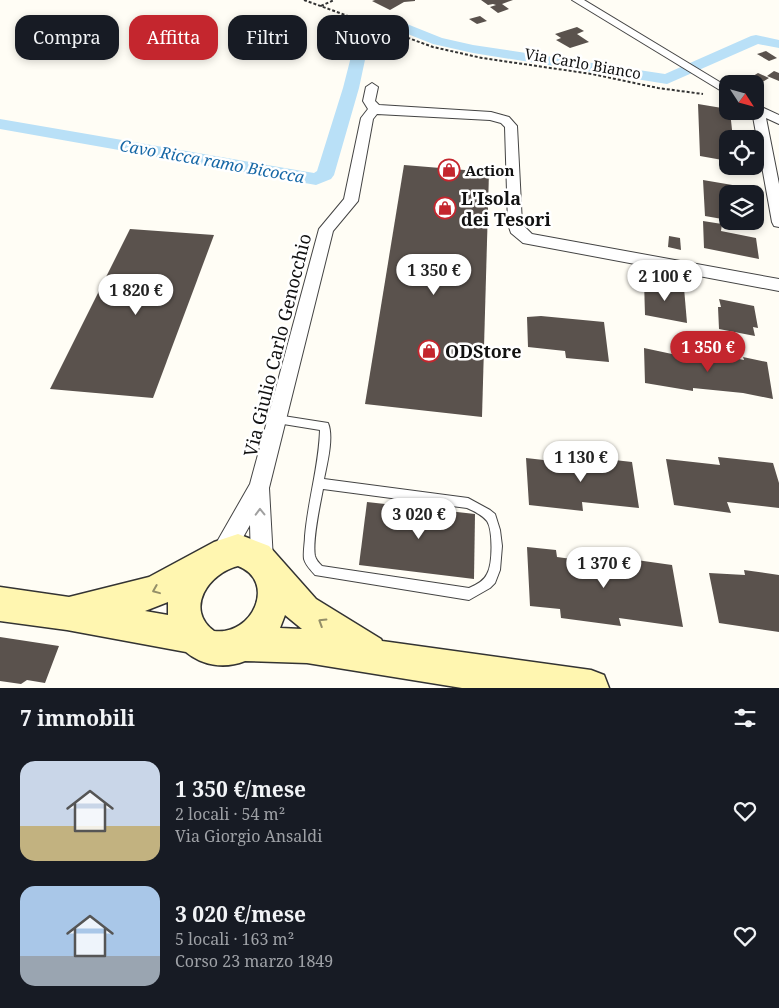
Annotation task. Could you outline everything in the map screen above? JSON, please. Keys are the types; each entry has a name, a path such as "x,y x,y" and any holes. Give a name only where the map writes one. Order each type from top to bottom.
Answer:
{"main road":[{"path":"67,613 151,592 173,583 217,555 238,550 248,552 265,563 289,595 304,611 378,657"},
{"path":"194,637 186,622 184,605 186,596 198,572 217,555"},
{"path":"245,644 262,629 270,614 274,599 274,584 265,563"},
{"path":"0,604 67,613 194,637 211,648 221,650 245,644 307,646 591,688"}],"street":[{"path":"576,0 719,87"},
{"path":"372,87 369,101 376,110 388,108 491,116 505,120 511,126 516,229 528,239 779,285"},
{"name":"Via Giulio Carlo Genocchio","path":"260,488 326,229 351,200 367,118 376,110"},
{"path":"764,112 779,120"},
{"path":"758,120 779,222"},
{"path":"217,555 260,488"},
{"path":"260,488 265,563"}],"lane":[{"path":"277,419 325,426 326,442 318,483 310,535 310,558 319,571 470,594 482,588 493,575 497,543 496,528 491,517 479,508 468,503 318,483"}],"path":[{"path":"304,0 321,7 334,0"},
{"name":"Via Carlo Bianco","path":"321,7 433,47 482,58 592,74 658,88 707,94"}],"building":[{"path":"481,0 513,0 502,4 509,9 498,13 490,7 496,5 488,5"},
{"path":"372,1 415,1 404,2 390,10"},
{"path":"480,16 487,21 477,24 469,19"},
{"path":"577,27 584,31 577,34 589,42 570,48 556,40 561,38 555,34"},
{"path":"766,51 777,58 769,61 757,54"},
{"path":"774,71 779,73 779,81 767,76"},
{"path":"698,104 719,108 719,120 731,120 732,130 719,130 719,159 700,156"},
{"path":"404,165 489,172 482,417 365,404"},
{"path":"703,180 732,185 719,185 719,218 705,216"},
{"path":"703,221 719,224 719,230 721,231 756,238 759,259 704,248"},
{"path":"130,229 214,235 153,398 50,389"},
{"path":"669,236 680,238 681,250 668,247"},
{"path":"644,281 684,288 687,323 645,315"},
{"path":"719,299 754,306 758,328 753,327 755,336 719,329 718,307 721,307"},
{"path":"541,316 604,322 609,362 566,358 565,351 528,347 527,317"},
{"path":"644,348 672,354 671,351 695,355 719,355 744,360 743,357 767,362 773,399 743,393 693,388 693,391 645,383"},
{"path":"579,456 632,462 639,508 582,502 583,511 529,505 526,458 579,464"},
{"path":"718,457 773,463 779,483 779,508 727,502 731,513 674,505 666,459 720,465"},
{"path":"367,502 475,514 474,579 359,565"},
{"path":"527,547 556,550 557,557 616,565 615,557 672,565 683,627 619,618 621,626 561,618 560,609 530,606"},
{"path":"744,570 779,575 779,632 719,623 709,573 745,575"},
{"path":"0,637 59,646 45,683 27,680 21,684 0,681"}],"waterway":[{"name":"Cavo Ricca ramo Bicocca","path":"0,124 316,179 325,175 351,88 362,41 369,30 379,23 392,23 438,41 473,49 667,79 756,39 779,44"}],"place":[{"name":"Action","path":"449,170"},
{"name":"L'Isola dei Tesori","path":"445,208"},
{"name":"ODStore","path":"429,351"}]}
